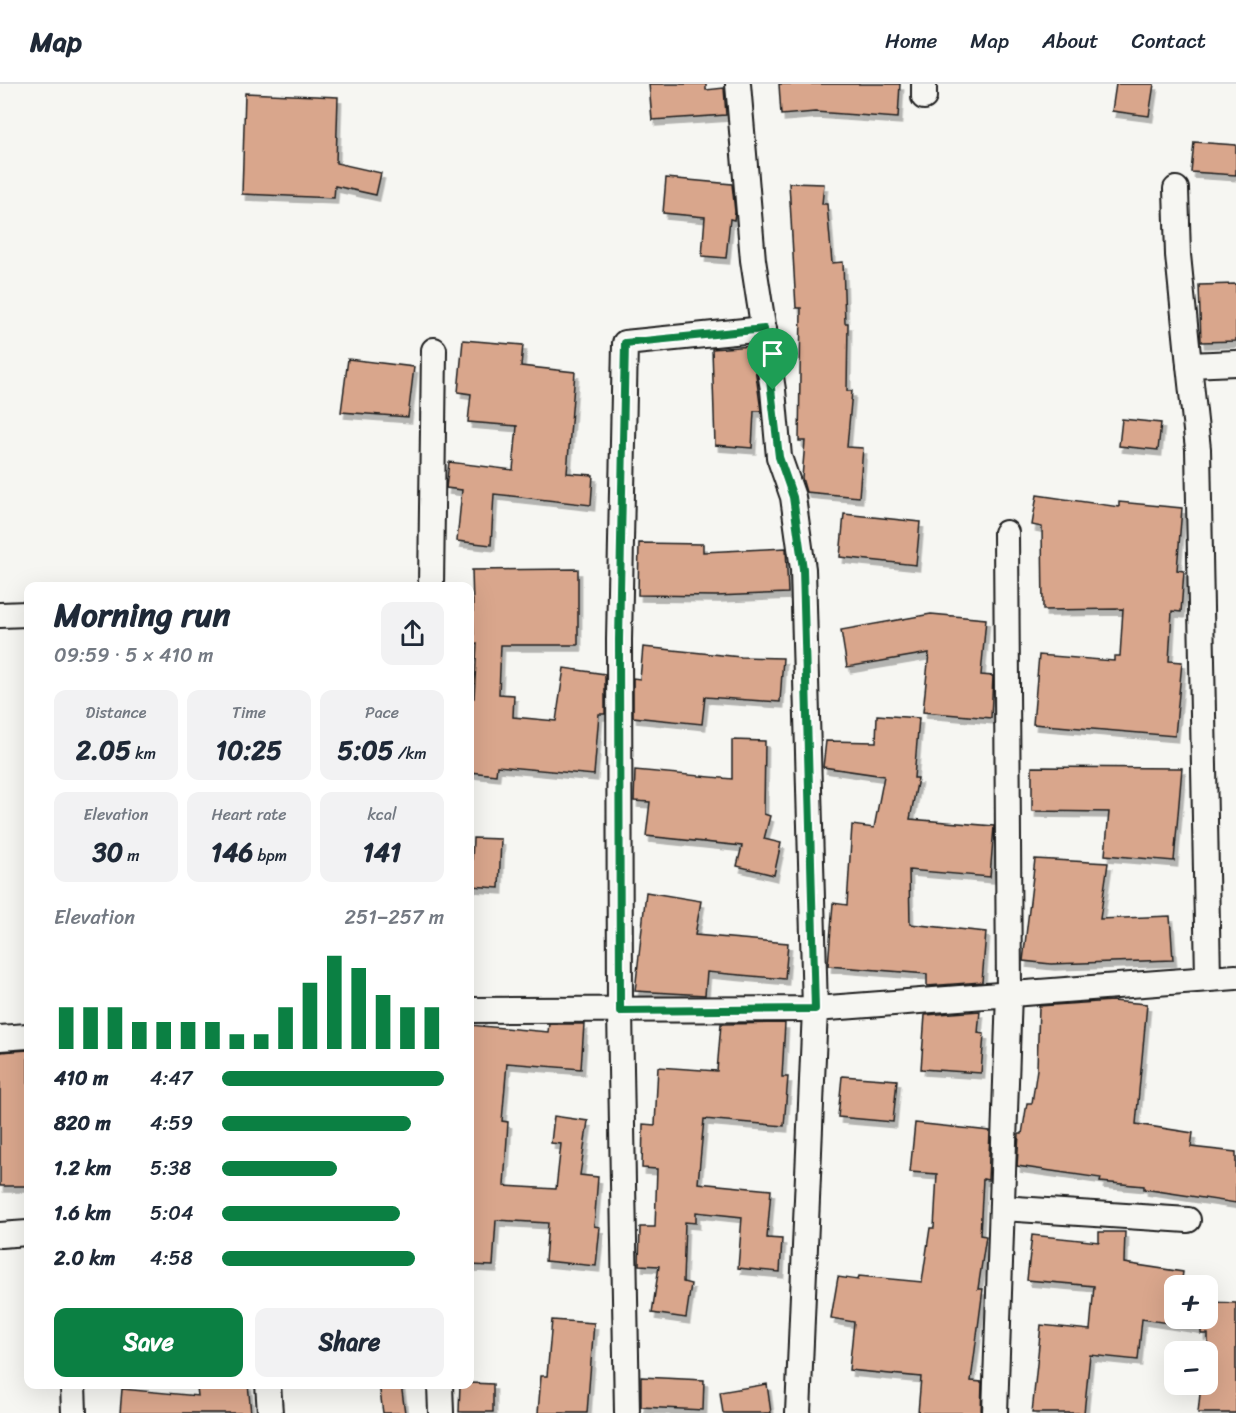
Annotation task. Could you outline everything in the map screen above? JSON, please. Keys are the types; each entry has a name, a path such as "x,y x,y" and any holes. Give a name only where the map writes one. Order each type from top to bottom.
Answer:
{"street":[{"path":"738,84 753,260 764,329 779,457 793,497 803,569 815,1009 798,1413"},
{"path":"1176,189 1178,255 1198,449 1208,978"},
{"path":"627,1413 620,1011 619,640 625,343 764,329"},
{"path":"431,582 434,350"},
{"path":"1189,365 1236,363"},
{"path":"995,1413 1009,992 1006,533"},
{"path":"0,615 24,614"},
{"path":"474,1010 815,1009 1009,992 1236,977"},
{"path":"0,1038 24,1036"},
{"path":"1002,1208 1188,1220"},
{"path":"0,1235 24,1233"},
{"path":"73,1389 74,1413"},
{"path":"268,1389 270,1413"},
{"path":"440,1389 441,1413"}],"building":[{"path":"649,84 706,84 706,90 724,88 726,115 652,120"},
{"path":"779,84 900,84 898,118 815,112 781,115"},
{"path":"1116,84 1154,84 1149,116 1112,111"},
{"path":"245,93 338,97 336,163 381,173 376,195 335,186 334,198 242,194"},
{"path":"1194,142 1236,145 1236,175 1191,172"},
{"path":"666,178 732,184 735,212 734,220 730,219 726,258 702,256 705,217 663,213"},
{"path":"789,183 824,184 822,204 827,204 832,263 843,262 845,323 848,323 847,391 852,391 847,447 863,448 859,497 806,492 802,478 805,441 799,441 801,308 796,308"},
{"path":"1236,284 1236,341 1201,342 1199,285"},
{"path":"463,340 523,345 521,366 575,372 567,473 593,475 591,505 494,494 491,545 457,541 462,490 446,488 449,462 513,470 517,426 468,422 471,394 458,392"},
{"path":"752,346 761,411 754,411 752,448 715,445 712,349"},
{"path":"348,359 414,367 408,417 341,412"},
{"path":"1122,419 1161,423 1158,450 1119,446"},
{"path":"1037,495 1119,507 1119,502 1182,508 1177,570 1184,571 1181,612 1172,611 1169,661 1182,662 1175,736 1033,724 1039,655 1114,661 1114,656 1120,656 1123,609 1043,610 1042,527 1032,525"},
{"path":"844,514 920,522 916,565 840,557"},
{"path":"639,543 703,544 703,552 786,548 788,593 716,596 638,595"},
{"path":"578,569 578,645 501,645 499,694 514,695 513,717 556,721 564,668 605,674 605,714 599,714 594,775 497,766 496,775 474,772 477,643 474,644 472,570"},
{"path":"931,614 986,619 981,675 993,676 991,718 923,712 929,653 847,667 841,630"},
{"path":"643,647 741,657 783,658 780,702 705,697 702,724 633,717 633,678 640,679"},
{"path":"877,715 919,718 914,778 918,778 910,819 994,826 990,877 909,870 910,924 986,932 982,982 927,986 927,974 828,966 833,903 847,905 852,825 874,828 884,776 823,767 826,741 876,742"},
{"path":"732,740 765,741 764,814 770,816 764,839 781,843 774,875 737,866 742,846 646,836 650,802 634,801 635,770 732,779"},
{"path":"1032,767 1182,768 1174,861 1105,855 1109,812 1032,811"},
{"path":"474,838 501,839 499,888 474,886"},
{"path":"1035,859 1108,863 1100,919 1170,916 1173,960 1051,964 1023,961"},
{"path":"646,892 701,901 695,935 788,943 785,979 707,972 705,995 635,991"},
{"path":"1112,1001 1147,1004 1136,1124 1193,1133 1191,1147 1236,1152 1236,1203 1144,1189 1144,1186 1100,1182 1101,1178 1017,1166 1019,1134 1022,1134 1027,1103 1032,1103 1037,1069 1039,1006"},
{"path":"980,1011 978,1033 984,1034 981,1073 921,1069 925,1015"},
{"path":"785,1023 782,1077 788,1077 784,1126 704,1119 698,1183 771,1190 767,1238 782,1239 780,1272 738,1268 742,1217 696,1212 696,1223 685,1222 683,1282 691,1284 686,1318 652,1313 659,1266 639,1265 640,1227 655,1227 657,1169 642,1168 643,1124 655,1125 658,1067 717,1071 721,1024"},
{"path":"549,1024 584,1024 581,1069 507,1063 502,1121 508,1122 504,1186 556,1189 561,1144 551,1143 554,1116 588,1121 580,1175 598,1177 594,1226 600,1227 596,1266 545,1261 548,1223 496,1220 493,1266 474,1265 474,1025 548,1032"},
{"path":"24,1050 24,1186 0,1186 0,1052"},
{"path":"842,1076 897,1080 893,1122 838,1117"},
{"path":"915,1123 990,1131 988,1180 983,1179 980,1235 986,1236 978,1289 983,1289 971,1381 982,1382 981,1413 918,1413 921,1377 849,1370 854,1322 831,1318 838,1277 858,1280 859,1276 922,1282 930,1228 934,1228 937,1174 910,1172"},
{"path":"1099,1232 1125,1232 1124,1263 1183,1272 1183,1275 1164,1275 1164,1322 1142,1319 1138,1360 1090,1355 1084,1413 1032,1413 1041,1325 1090,1330 1094,1286 1027,1280 1032,1235 1099,1242"},
{"path":"1218,1302 1236,1303 1236,1413 1198,1413 1200,1395 1218,1395 1218,1341 1208,1341 1208,1334 1201,1334 1201,1329 1218,1329"},
{"path":"552,1320 594,1323 587,1413 538,1413 541,1376 547,1376"},
{"path":"641,1377 704,1380 703,1410 641,1407"},
{"path":"474,1383 493,1384 493,1412 459,1412 460,1389 474,1389"},
{"path":"767,1384 771,1413 723,1413 720,1392"},
{"path":"122,1389 198,1396 197,1389 249,1389 251,1413 120,1413"},
{"path":"380,1389 402,1389 405,1413 383,1413"}],"route":[{"path":"764,329 773,390 779,457 793,497 803,569 815,1009 620,1011 619,640 625,343 764,329"}]}
